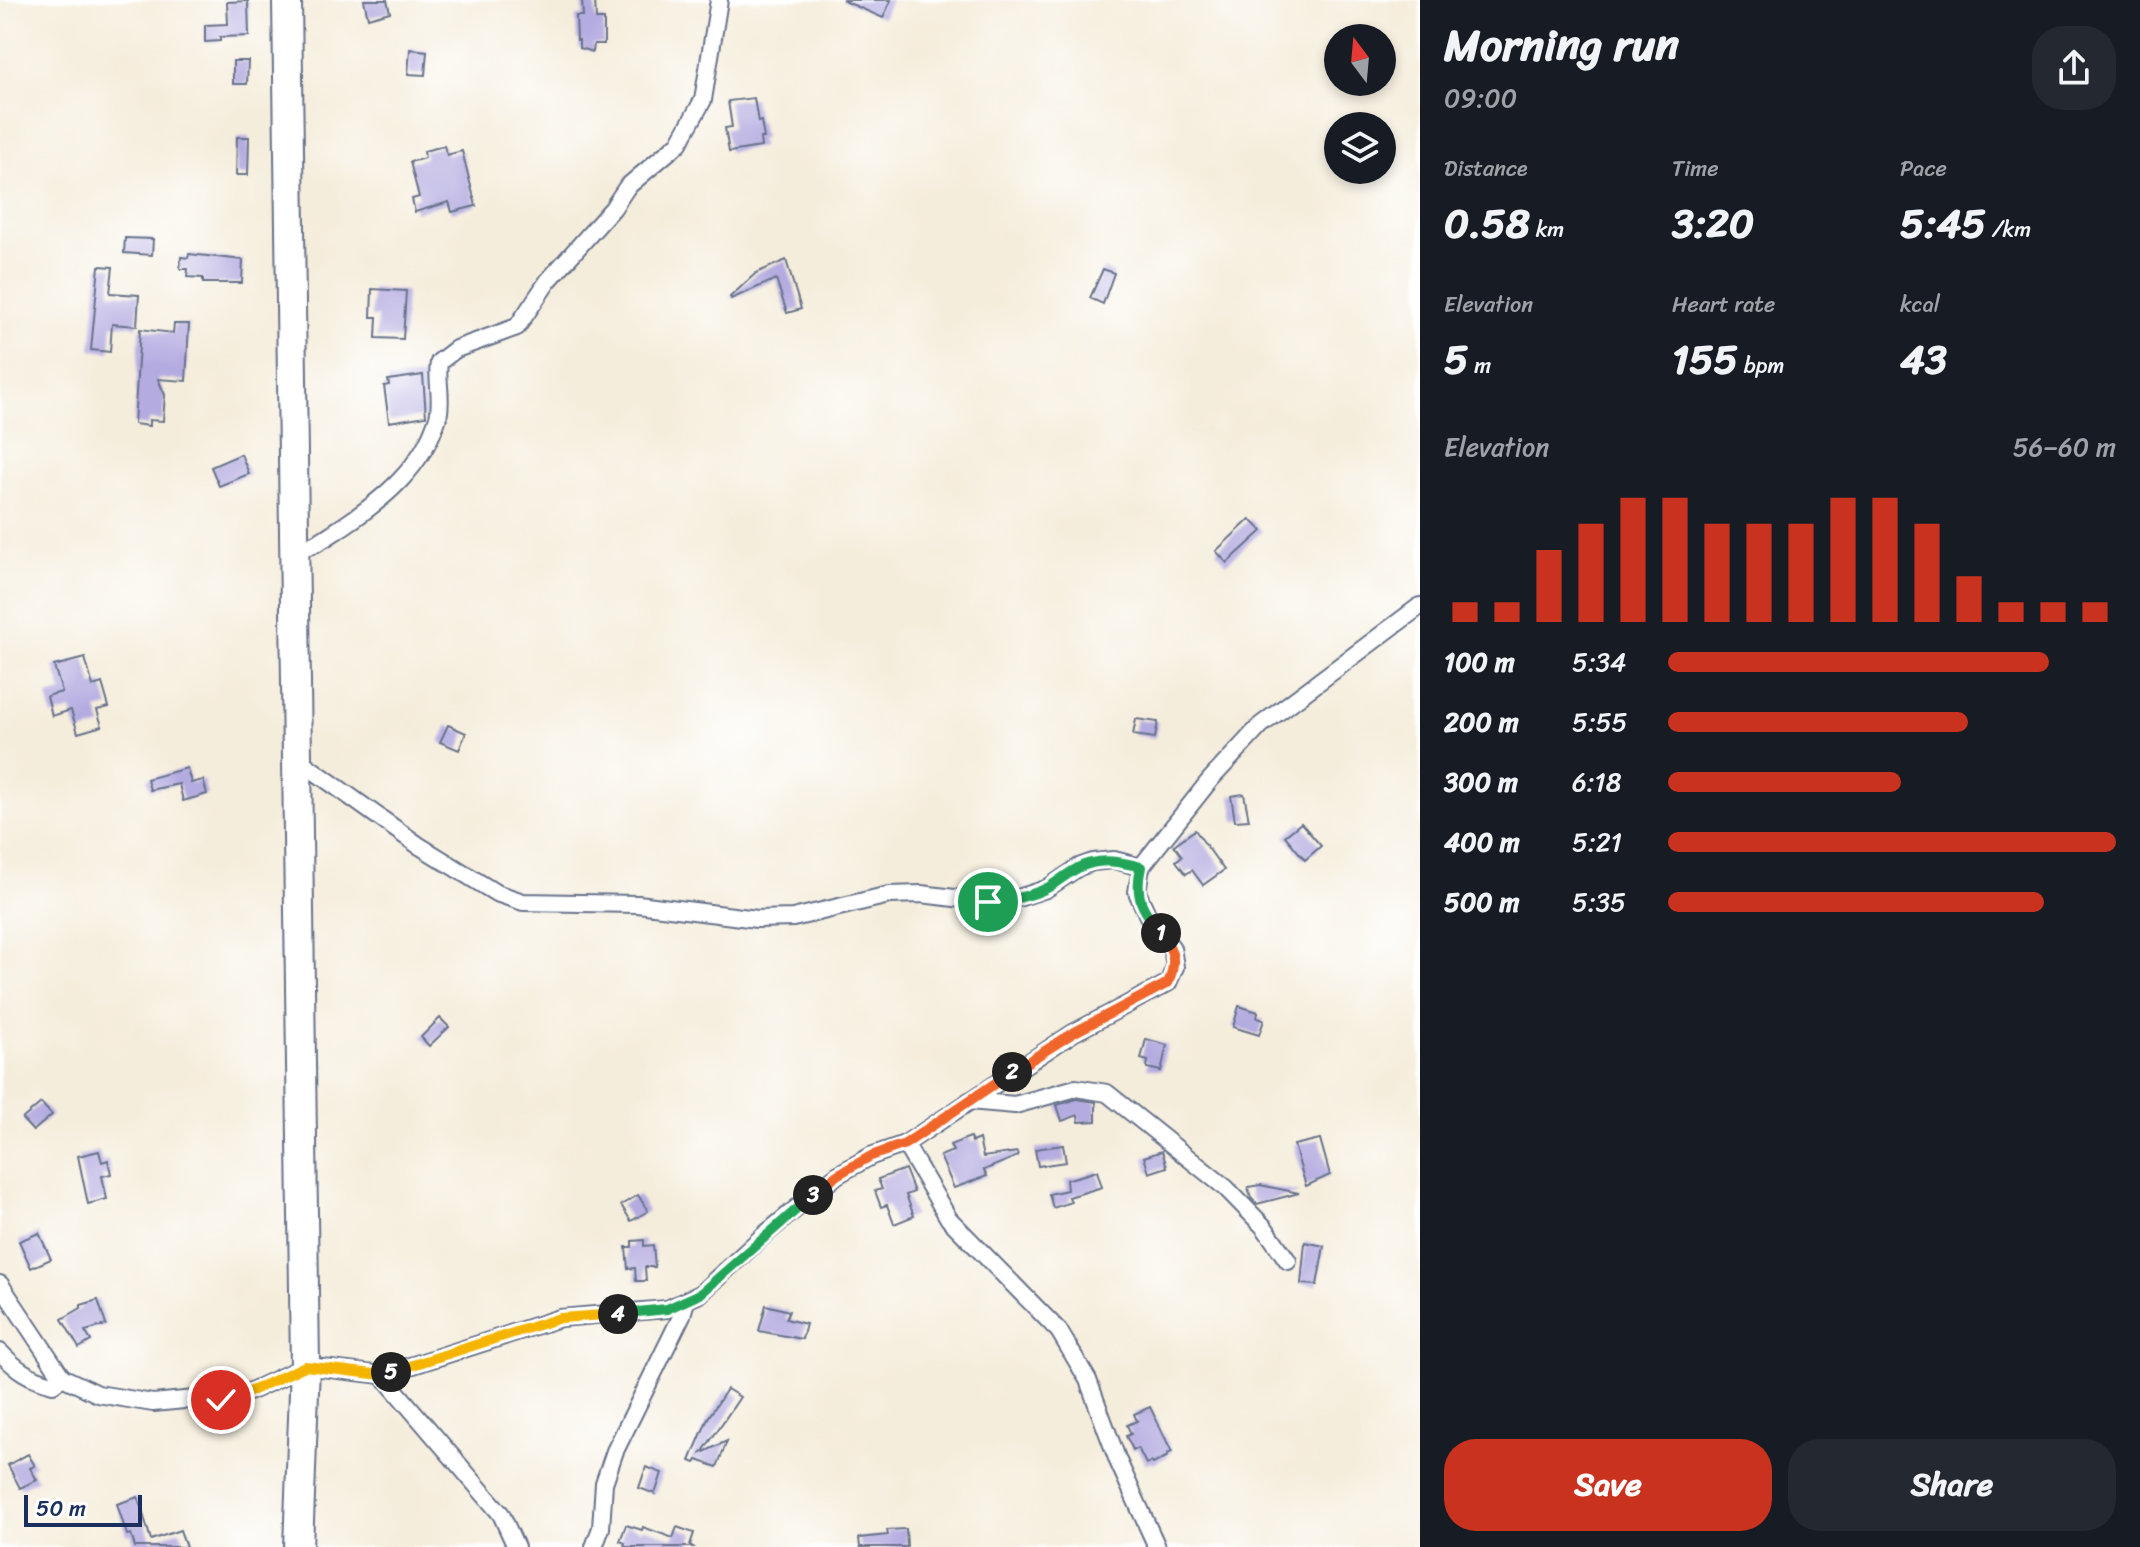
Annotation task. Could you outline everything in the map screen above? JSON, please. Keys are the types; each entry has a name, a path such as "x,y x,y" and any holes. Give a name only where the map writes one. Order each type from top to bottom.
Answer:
{"highway":[{"path":"287,0 305,1366 298,1547"}],"street":[{"path":"293,548 308,548 327,537 373,505 407,474 437,420 442,396 439,362 456,349 517,327 548,281 613,208 627,187 679,143 703,100 719,0"},
{"path":"0,1284 62,1377 98,1394 153,1403 221,1400 251,1391 305,1366 382,1375 560,1318 667,1309 686,1301 700,1294 763,1236 837,1175 871,1156 905,1144 1073,1033 1168,983 1175,967 1172,948 1148,916 1137,892 1141,867 1227,760 1261,725 1420,606"},
{"path":"296,758 418,845 496,893 523,902 638,904 757,919 793,918 889,895 921,894 988,902 1012,900 1046,889 1079,867 1093,862 1114,860 1141,867"},
{"path":"969,1101 1015,1105 1076,1088 1107,1093 1226,1188 1264,1227 1288,1261"},
{"path":"905,1144 949,1219 1059,1331 1088,1380 1118,1461 1157,1547"},
{"path":"594,1547 601,1528 604,1483 615,1451 686,1301"},
{"path":"0,1352 19,1372 32,1379 53,1384 62,1377"},
{"path":"382,1375 501,1514 516,1547"}],"building":[{"path":"364,0 387,0 390,12 368,18"},
{"path":"582,0 595,0 596,19 604,19 604,44 594,44 593,52 579,48 577,40 576,16 583,16"},
{"path":"842,0 891,0 883,18"},
{"path":"248,1 249,36 220,37 220,41 205,42 205,25 228,24 227,2"},
{"path":"410,49 427,51 425,75 408,74"},
{"path":"233,61 248,61 247,84 233,84"},
{"path":"754,98 764,138 760,138 761,147 729,152 725,128 732,127 728,101"},
{"path":"237,137 249,137 248,175 236,175"},
{"path":"444,146 447,155 462,151 476,206 452,212 449,202 415,212 412,199 419,197 410,162 425,158 424,151"},
{"path":"125,238 153,239 152,255 124,253"},
{"path":"189,254 243,260 242,283 203,283 203,278 187,277 188,269 180,269 181,257 188,258"},
{"path":"786,260 801,309 787,313 776,279 731,299 756,273"},
{"path":"99,266 113,267 110,293 139,295 137,326 112,324 110,352 91,350"},
{"path":"1103,269 1114,273 1103,304 1090,298"},
{"path":"372,289 406,291 403,339 376,338 377,317 371,317"},
{"path":"174,324 189,324 186,381 158,379 165,395 163,421 149,420 149,426 134,424 140,329 173,333"},
{"path":"423,375 426,416 389,422 384,386 389,385 388,380"},
{"path":"241,454 249,474 219,486 211,467"},
{"path":"1250,519 1262,531 1227,563 1216,551"},
{"path":"85,658 93,686 102,683 109,707 97,710 102,726 78,733 71,710 52,716 47,696 62,692 54,666"},
{"path":"1136,719 1158,722 1155,738 1133,735"},
{"path":"448,725 466,733 459,750 440,742"},
{"path":"187,768 191,783 203,780 207,794 183,801 179,784 150,790 147,779"},
{"path":"1244,794 1249,820 1235,821 1231,796"},
{"path":"1301,823 1321,846 1305,860 1285,836"},
{"path":"1195,830 1224,870 1203,885 1192,870 1186,874 1176,861 1182,856 1174,845"},
{"path":"1239,1006 1258,1012 1257,1018 1264,1020 1259,1035 1233,1027"},
{"path":"440,1018 449,1027 429,1046 421,1037"},
{"path":"1146,1039 1167,1045 1161,1071 1147,1068 1148,1061 1141,1059"},
{"path":"1077,1099 1096,1102 1096,1121 1079,1122 1078,1115 1062,1121 1057,1105"},
{"path":"41,1103 52,1115 33,1131 22,1119"},
{"path":"970,1137 972,1142 979,1139 983,1157 1017,1152 1018,1156 984,1170 987,1176 954,1188 940,1156 953,1151 950,1145"},
{"path":"1320,1139 1330,1175 1306,1186 1294,1145"},
{"path":"1063,1145 1066,1162 1038,1166 1035,1149"},
{"path":"99,1151 102,1162 108,1160 111,1174 102,1176 107,1199 88,1204 78,1156"},
{"path":"1162,1151 1167,1167 1149,1173 1144,1157"},
{"path":"905,1169 914,1192 906,1195 914,1216 894,1224 887,1205 881,1207 875,1191 882,1189 878,1179"},
{"path":"1097,1171 1102,1187 1069,1197 1071,1202 1053,1208 1049,1194 1067,1190 1066,1180"},
{"path":"1260,1185 1299,1193 1257,1204 1251,1198 1248,1187"},
{"path":"638,1195 648,1211 631,1221 621,1205"},
{"path":"39,1233 51,1259 31,1268 19,1241"},
{"path":"644,1240 644,1246 653,1245 655,1267 645,1267 646,1281 636,1281 635,1268 628,1269 626,1247 632,1247 632,1241"},
{"path":"1305,1242 1324,1246 1317,1285 1301,1284"},
{"path":"98,1300 106,1325 85,1331 91,1341 79,1348 62,1319 81,1308 81,1305"},
{"path":"766,1305 789,1311 786,1319 806,1324 802,1339 759,1331"},
{"path":"727,1389 740,1397 702,1453 727,1441 717,1467 697,1460 695,1463 690,1461 708,1418"},
{"path":"1150,1407 1172,1452 1153,1464 1146,1464 1138,1448 1133,1450 1126,1436 1131,1434 1127,1425 1137,1421 1134,1414"},
{"path":"28,1454 35,1466 30,1468 37,1480 20,1488 8,1465"},
{"path":"646,1467 662,1473 655,1494 639,1488"},
{"path":"138,1497 151,1540 180,1530 186,1547 135,1547 131,1534 127,1535 117,1504"},
{"path":"626,1525 642,1530 643,1527 673,1538 677,1527 694,1533 690,1545 693,1547 624,1547 625,1543 620,1541"},
{"path":"906,1529 907,1547 860,1547 859,1538 888,1535 887,1530"}],"route":[{"path":"221,1400 251,1391 305,1366 382,1375 560,1318 667,1309 686,1301 700,1294 763,1236 837,1175 871,1156 905,1144 1073,1033 1168,983 1175,967 1172,948 1148,916 1137,892 1141,867 1114,860 1093,862 1079,867 1046,889 1012,900 988,902"}]}
